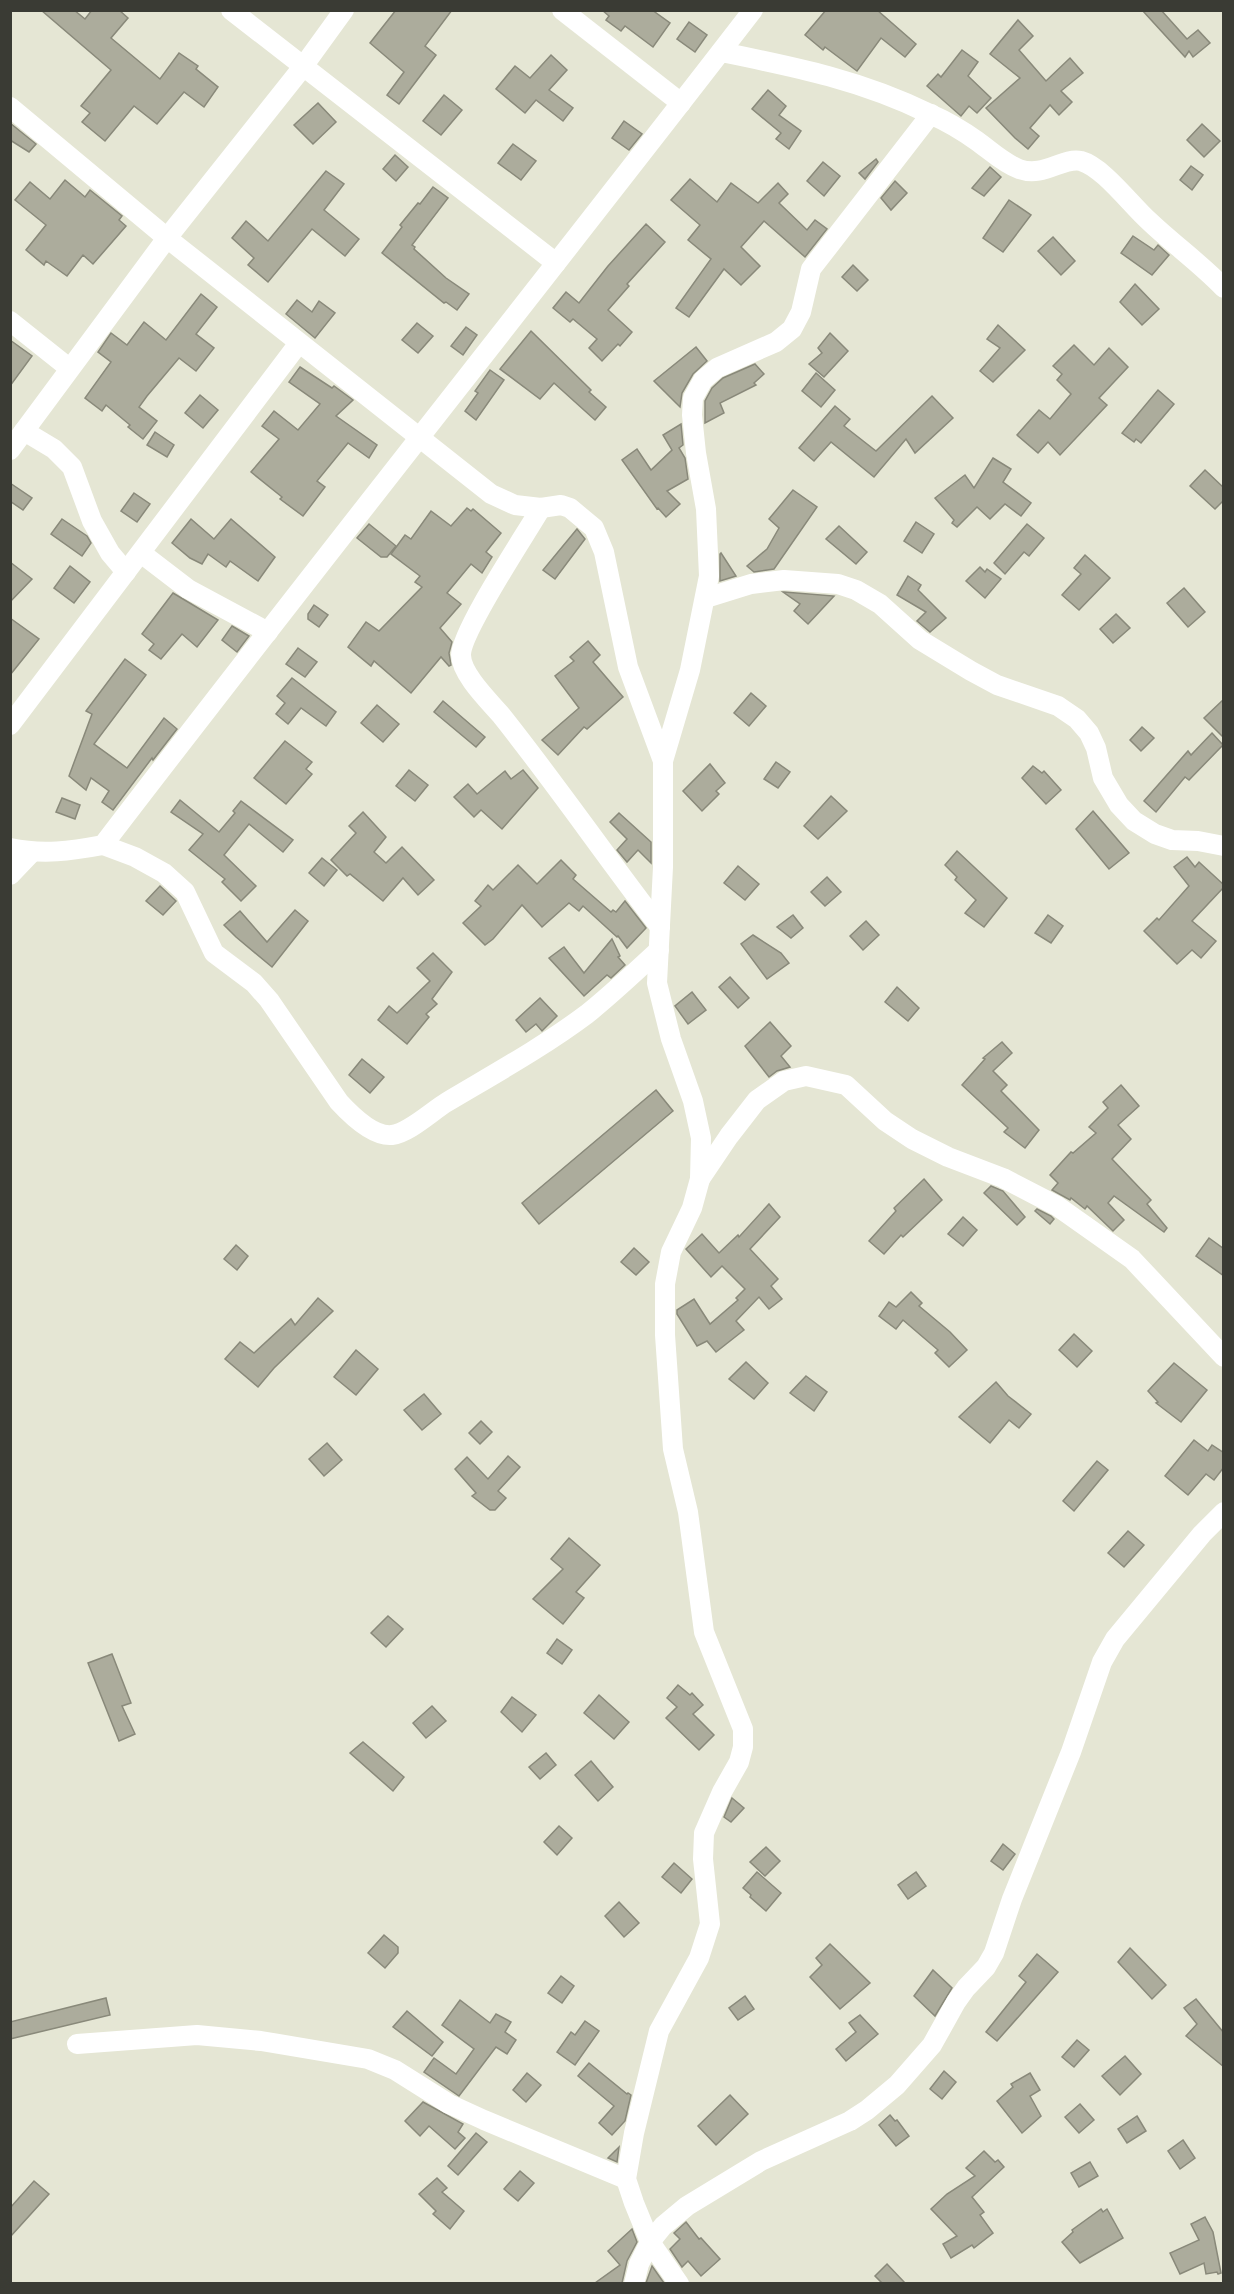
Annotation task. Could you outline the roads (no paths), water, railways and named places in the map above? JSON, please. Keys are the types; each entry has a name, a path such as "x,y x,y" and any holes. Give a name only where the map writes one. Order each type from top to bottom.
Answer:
{"street":[{"path":"231,10 302,68 556,263"},
{"path":"10,450 167,238 302,68 344,10"},
{"path":"562,10 681,103"},
{"path":"103,845 151,779 753,10"},
{"path":"721,52 823,73 873,89 931,114 1020,170 1040,172 1066,162 1079,160 1091,165 1106,177 1148,221 1205,268 1224,288"},
{"path":"10,107 167,238 490,494 515,505 542,508 561,505 570,508 594,528 604,552 628,667 663,761"},
{"path":"679,2283 650,2242 626,2179 634,2133 659,2031 699,1958 710,1924 703,1859 704,1833 722,1792 740,1762 744,1746 743,1729 704,1632 688,1512 673,1449 665,1335 665,1284 671,1252 692,1208 700,1179 701,1138 693,1101 670,1039 657,983 663,867 663,761 690,670 709,576 706,509 696,453 692,415 693,398 703,380 717,368 776,342 792,329 801,312 811,269 931,114"},
{"path":"10,321 69,368"},
{"path":"10,725 299,343"},
{"path":"24,431 54,449 72,467 92,520 110,552 126,572"},
{"path":"542,508 482,607 462,645 460,657 465,671 502,716 660,927"},
{"path":"141,553 188,589 268,632"},
{"path":"706,598 751,584 784,580 837,584 856,590 880,604 920,640 971,671 997,685 1058,706 1077,719 1089,733 1096,748 1103,778 1108,787 1119,805 1134,821 1155,834 1172,840 1198,840 1224,846"},
{"path":"10,848 31,853 74,851 103,845 135,857 164,873 184,892 214,953 254,983 269,1000 351,1116 369,1128 390,1136 404,1132 447,1103 502,1071 585,1015 659,950"},
{"path":"10,875 31,853"},
{"path":"700,1179 757,1100 784,1081 806,1076 846,1085 885,1121 912,1139 948,1157 1003,1178 1057,1206 1132,1259 1224,1357"},
{"path":"634,2283 639,2264 650,2242 663,2226 687,2206 760,2161 850,2121 867,2110 897,2085 932,2045 956,2002 986,1967 994,1953 1011,1899 1071,1752 1102,1662 1115,1639 1202,1534 1224,1512"},
{"path":"77,2044 197,2035 261,2041 368,2059 395,2070 449,2104 626,2179"}]}
